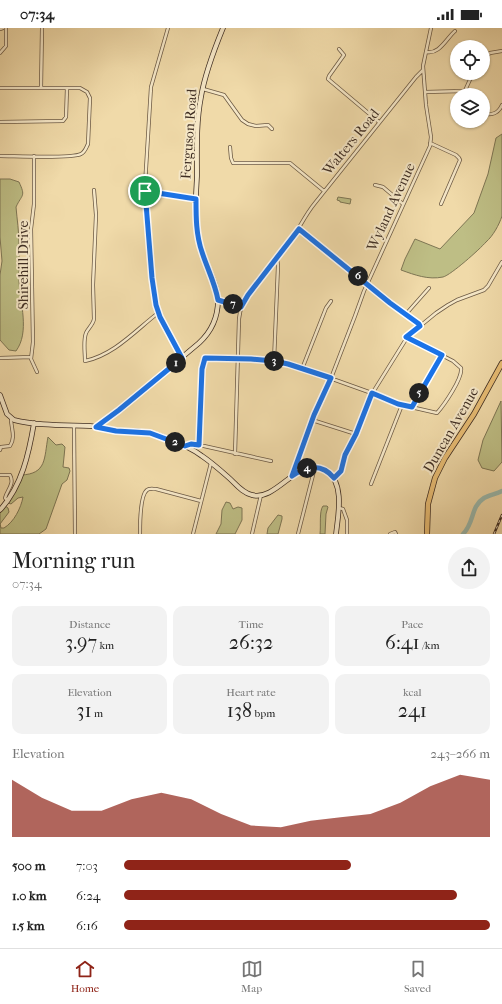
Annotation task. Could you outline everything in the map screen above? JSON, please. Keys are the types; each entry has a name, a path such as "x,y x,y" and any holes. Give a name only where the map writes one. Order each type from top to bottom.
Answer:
{"main road":[{"name":"Duncan Avenue","path":"427,534 429,498 432,485 440,467 474,414 502,363"}],"street":[{"path":"0,29 4,28 6,46 0,53"},
{"path":"41,88 42,28"},
{"path":"168,28 151,87 145,191 153,286 158,313 182,358"},
{"name":"Ferguson Road","path":"96,427 199,344 210,331 216,316 218,300 214,282 199,245 196,199 198,119 202,89 210,62 223,28"},
{"path":"431,28 423,70 430,143 456,155 460,160 441,204"},
{"path":"426,52 431,53 436,51 455,31"},
{"path":"339,49 344,55 328,79 379,122"},
{"path":"490,53 502,51"},
{"name":"Walters Road","path":"241,307 248,295 299,229 307,213 379,122 423,70"},
{"path":"0,88 82,88 89,94 88,140 86,150 82,154 74,156 0,156"},
{"path":"0,122 63,121 66,116 67,88"},
{"path":"202,89 224,95 242,120 248,124 256,126 268,125 272,129"},
{"path":"424,92 450,91"},
{"path":"490,113 499,111 502,105"},
{"name":"Wyland Avenue","path":"292,476 312,420 331,378 367,284 430,143"},
{"path":"230,147 233,163 290,163 324,191"},
{"name":"Shirehill Drive","path":"34,156 34,204 31,229 33,342 31,357 32,364 37,372"},
{"path":"375,185 383,187 403,204"},
{"path":"94,190 96,209 93,285 94,322 87,331 85,337 85,361 107,353 158,313"},
{"path":"145,191 196,199"},
{"path":"299,229 420,326"},
{"path":"274,361 278,266 277,257"},
{"path":"334,478 341,472 345,455 356,434 372,393 406,337 448,305 484,290 488,286 502,262"},
{"path":"406,314 430,288"},
{"path":"218,300 241,307 239,319 235,454"},
{"path":"302,368 326,308 331,301"},
{"path":"199,445 202,369 205,358 274,361 302,368 402,405 431,413 437,413 456,385 461,371 460,368 456,363 406,337"},
{"path":"412,407 442,355"},
{"path":"0,358 31,357"},
{"path":"0,395 7,414 11,418 21,421 150,433 185,446 197,452 246,492 252,495 261,495 270,492 292,476 305,469 316,467 326,470 334,478 338,495 340,508 336,534"},
{"path":"371,484 402,405"},
{"path":"0,450 1,447 10,446 12,443 14,434 11,418"},
{"path":"312,420 356,434"},
{"path":"0,510 7,500 24,466 34,423"},
{"path":"74,426 75,534"},
{"path":"185,446 191,444 199,445 271,461"},
{"path":"193,534 211,463"},
{"path":"298,534 316,467"},
{"path":"0,475 10,475 12,478 12,482 5,498 7,500"},
{"path":"140,534 143,498 148,489 156,489 201,501"},
{"path":"252,534 261,495"},
{"path":"340,508 344,510 346,516 347,534"},
{"path":"390,534 395,532 396,534"}],"green space":[{"path":"502,134 502,216 491,237 452,272 443,277 427,277 401,270 415,239 440,249 474,213 488,174 496,138"},
{"path":"0,179 10,179 19,182 23,193 16,207 19,239 19,281 23,317 23,335 16,351 9,350 0,340 0,275 2,261 0,237"},
{"path":"338,197 351,199 350,204 340,202 337,200"},
{"path":"501,401 502,462 494,471 482,468 478,460 483,440"},
{"path":"48,437 56,445 62,444 65,447 63,467 69,468 70,471 67,480 62,484 46,529 39,534 0,534 0,524 1,528 8,525 21,506 23,497 18,498 11,504 6,502 21,475 36,472 43,464"},
{"path":"226,502 230,503 233,509 238,507 242,508 242,520 235,534 216,534 221,524 222,510"},
{"path":"4,505 8,508 9,512 0,524 0,510"},
{"path":"323,506 328,507 326,514 325,534 320,534 321,515"},
{"path":"278,515 282,516 282,519 278,534 267,534 268,528"}],"waterway":[{"path":"463,534 469,525 476,506 484,498 502,491"}],"railway":[{"path":"494,534 502,515"}],"route":[{"path":"145,191 196,199 199,245 205,263 214,282 218,300 241,307 268,268 299,229 390,303 419,324 420,326 406,337 442,355 412,407 398,404 372,393 356,434 345,455 340,474 336,477 334,478 326,470 316,467 305,469 292,476 316,409 331,378 281,362 251,359 205,358 202,369 199,445 189,444 185,446 145,432 116,431 96,427 105,422 182,358 158,313 156,305 152,278 145,191"}]}
